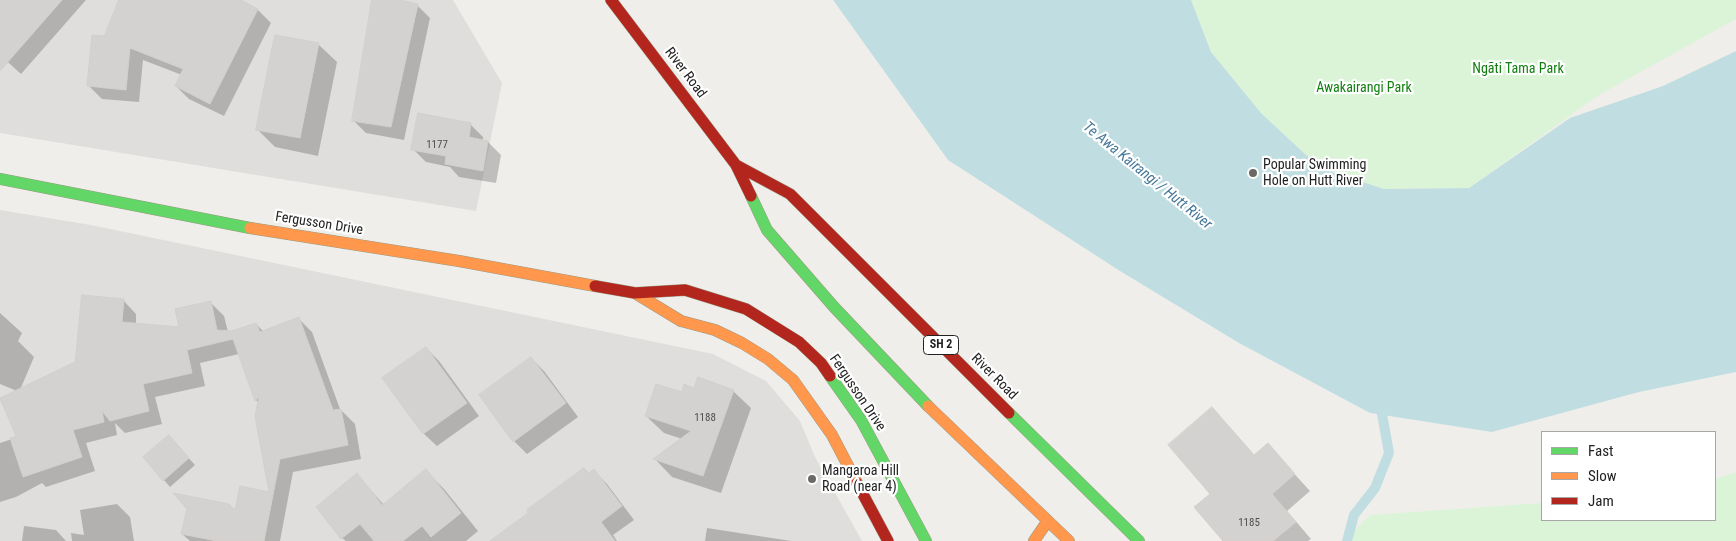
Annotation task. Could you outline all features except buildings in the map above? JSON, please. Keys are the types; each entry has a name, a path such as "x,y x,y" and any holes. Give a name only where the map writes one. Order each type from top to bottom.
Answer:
{"main road":[{"name":"River Road","path":"611,0 736,165 767,230 902,380 1047,522 1070,541"},
{"name":"River Road","path":"736,165 790,194 1137,540"},
{"name":"Fergusson Drive","path":"0,179 240,226 459,261 635,293 686,290 746,309 799,342 821,363 861,420 926,541"},
{"name":"Fergusson Drive","path":"635,293 681,321 715,330 742,343 768,359 793,380 832,435 888,541"},
{"path":"1034,541 1047,522"}],"shaded area":[{"path":"0,0 453,0 502,83 476,211 0,133"},
{"path":"0,210 91,225 713,354 766,381 800,421 815,457 862,541 0,541"}],"green space":[{"path":"1191,0 1736,0 1736,19 1599,95 1469,188 1384,189 1320,168 1261,113 1211,52"},
{"path":"1736,472 1736,541 1343,541 1370,515 1541,503 1541,521 1716,521 1716,479"}],"water":[{"name":"Te Awa Kairangi / Hutt River","path":"833,0 1191,0 1211,52 1261,113 1320,168 1384,189 1469,188 1570,118 1663,86 1736,51 1736,372 1639,392 1492,432 1370,413 1239,343 1120,271 948,160"}],"waterway":[{"path":"1347,541 1354,515 1375,488 1389,453 1380,403"}],"traffic: fast":[{"path":"0,179 250,228"},
{"path":"751,196 767,230 834,307 928,406"},
{"path":"830,376 861,420 926,541"},
{"path":"1009,413 1139,541"}],"traffic: slow":[{"path":"250,228 459,261 595,286"},
{"path":"635,293 681,321 715,330 742,343 768,359 793,380 832,435 857,483"},
{"path":"928,406 1069,541"},
{"path":"1034,541 1047,522"}],"traffic: jam":[{"path":"611,0 736,165 751,196"},
{"path":"736,165 790,194 1009,413"},
{"path":"595,286 635,293 685,290 746,309 799,342 821,363 830,376"},
{"path":"857,483 888,541"}],"place":[{"name":"Popular Swimming Hole on Hutt River","path":"1253,173"},
{"name":"Mangaroa Hill Road (near 4)","path":"812,479"}],"park label":[{"name":"Ngāti Tama Park","path":"1518,69"},
{"name":"Awakairangi Park","path":"1364,88"}]}
